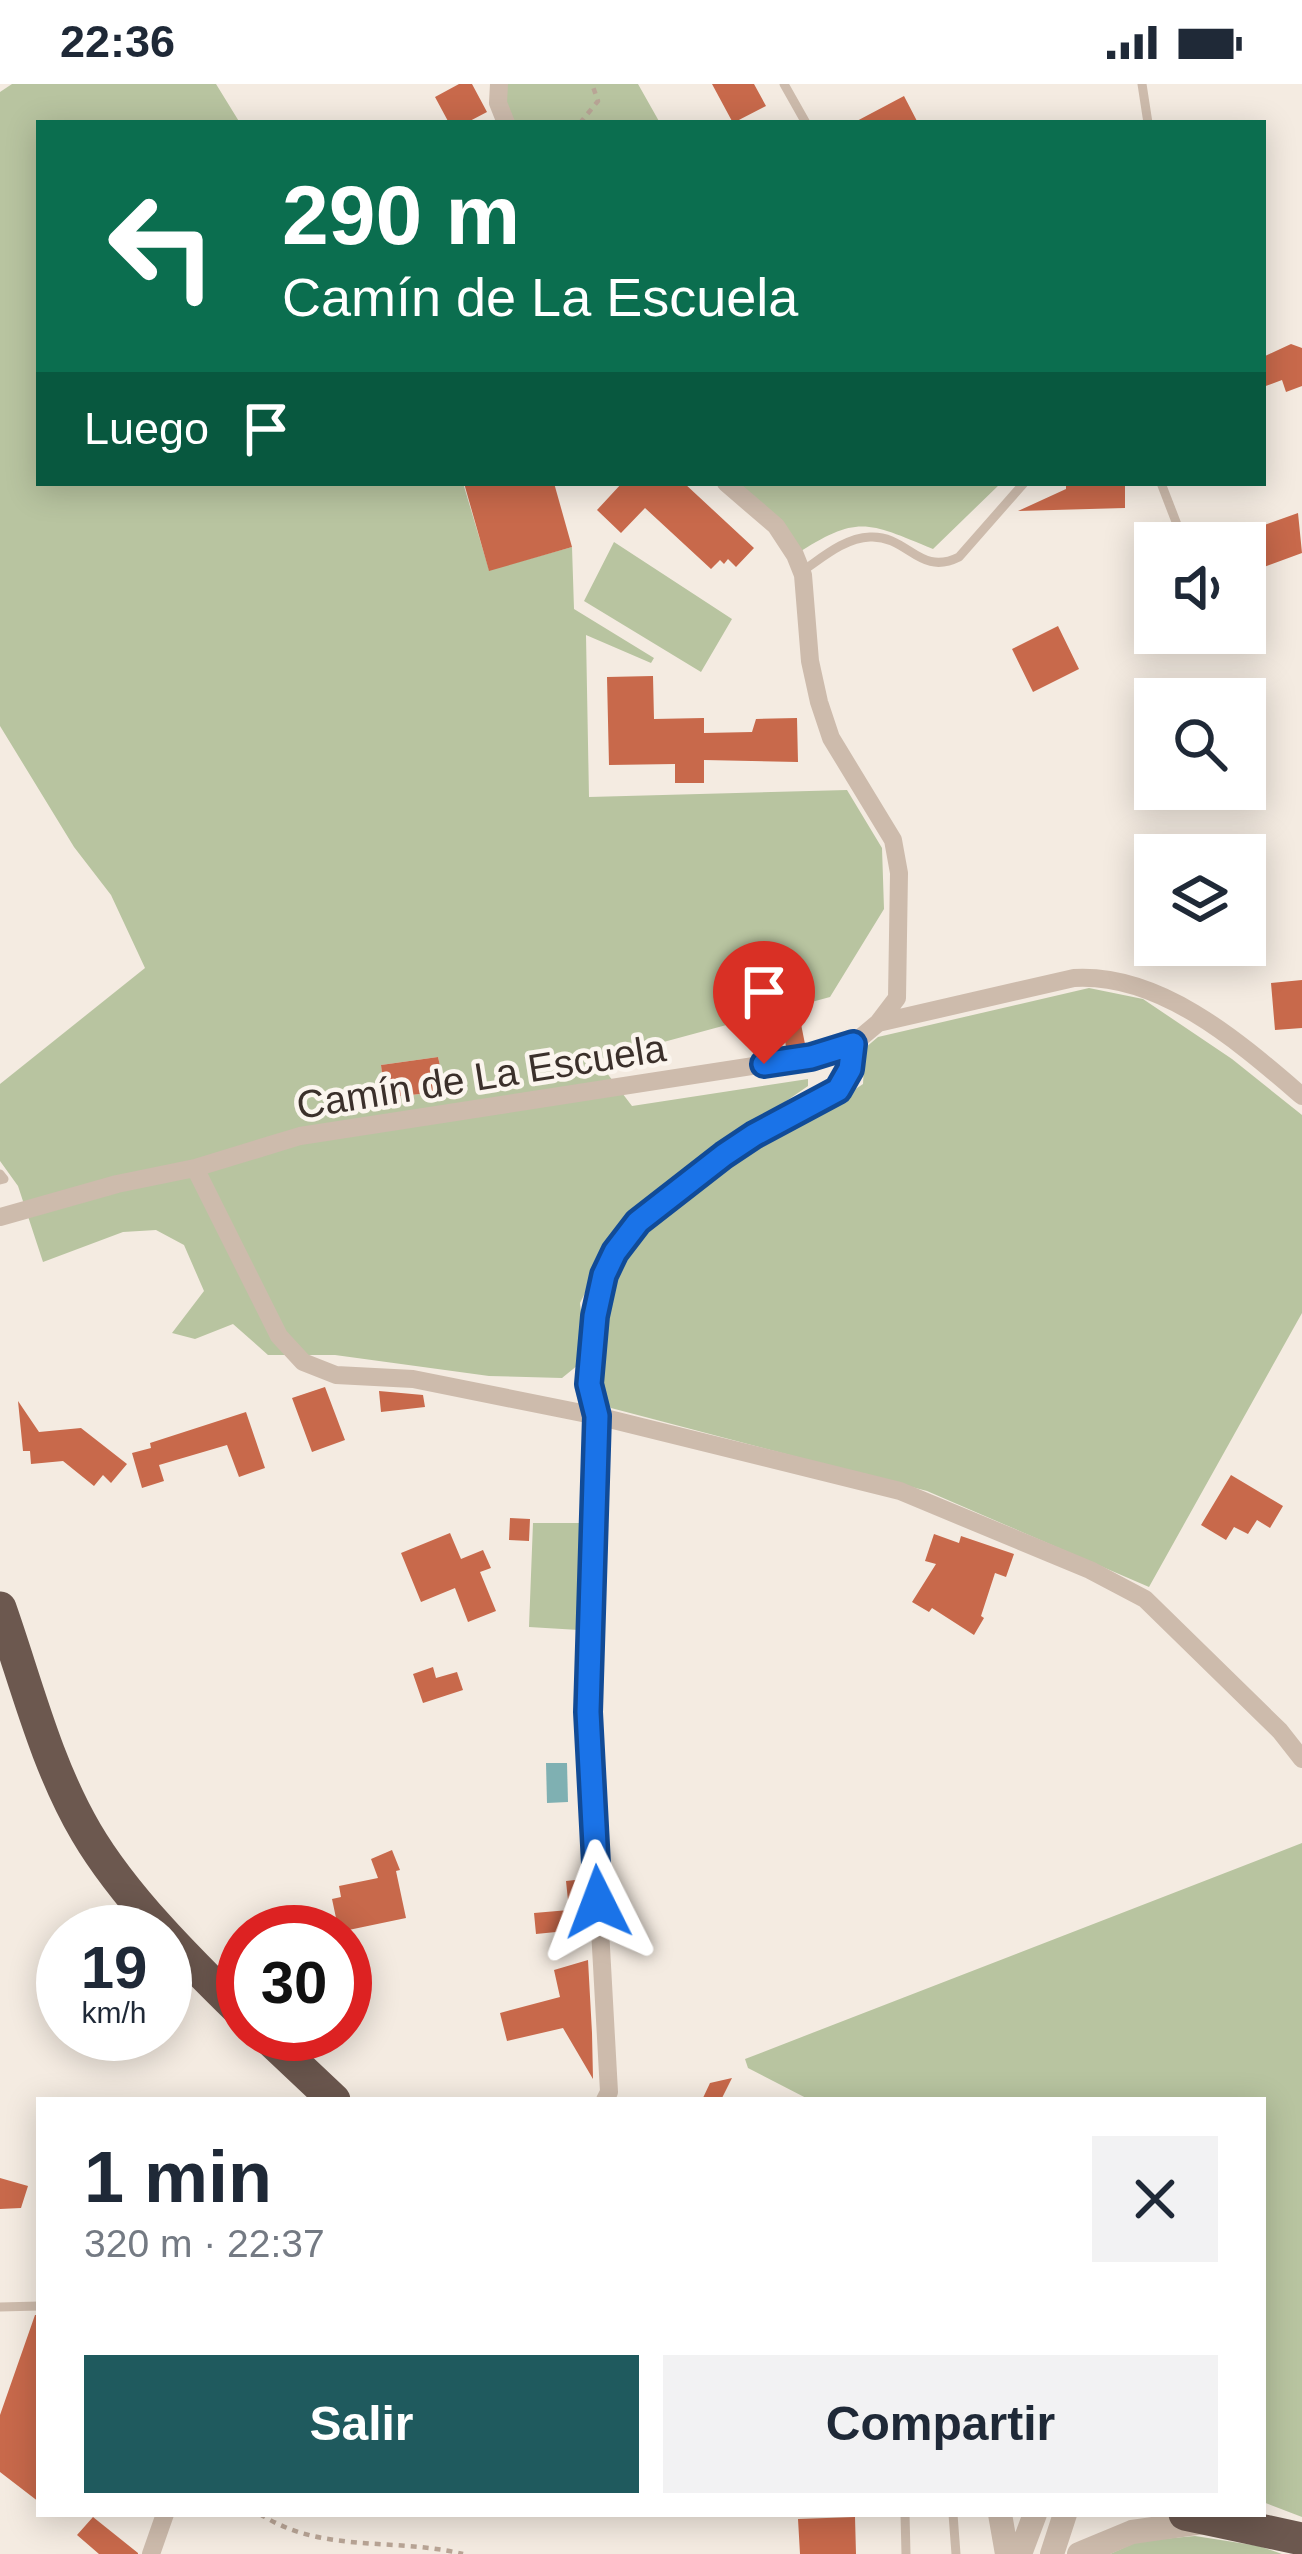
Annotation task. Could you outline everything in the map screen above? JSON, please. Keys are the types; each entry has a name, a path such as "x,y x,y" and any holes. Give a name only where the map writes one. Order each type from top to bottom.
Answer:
{"highway":[{"path":"0,1608 63,1789 87,1834 116,1875 216,1984"},
{"path":"293,2061 331,2097"},
{"path":"1212,2517 1302,2539"}],"street":[{"path":"500,84 498,103 505,120"},
{"path":"729,486 776,526 801,572 810,661 831,738 893,840 899,873 897,998 878,1023"},
{"path":"878,1023 1074,978 1106,976 1137,984 1224,1033 1302,1096"},
{"name":"Camín de La Escuela","path":"0,1217 300,1136 811,1057 853,1044 878,1023"},
{"path":"606,2097 588,1712 597,1416 589,1384 604,1275 638,1222 754,1135 838,1090 850,1069 853,1044"},
{"path":"194,1168 279,1336 303,1362 336,1375 413,1379 597,1416 899,1491 1090,1570 1145,1599 1266,1717 1302,1759"},
{"path":"152,2554 164,2517"},
{"path":"1000,2517 1006,2554"},
{"path":"1020,2554 1034,2517"},
{"path":"1052,2554 1064,2517"},
{"path":"1079,2554 1132,2532 1212,2517"}],"lane":[{"path":"784,84 804,120"},
{"path":"1142,84 1148,120"},
{"path":"801,572 847,542 873,536 898,544 932,565 947,563 959,557 1021,486"},
{"path":"1162,486 1176,522"},
{"path":"0,2307 36,2306"},
{"path":"905,2517 906,2554"},
{"path":"953,2517 956,2554"}],"path":[{"path":"582,120 598,101 592,84"},
{"path":"264,2517 284,2531 328,2543 427,2545 463,2554"}],"green space":[{"path":"12,84 216,84 238,120 36,120 36,486 464,486 489,570 572,547 574,609 654,658 651,663 586,635 589,797 847,790 882,848 884,909 830,997 597,1060 632,1106 808,1079 808,1086 642,1201 605,1253 580,1303 584,1335 578,1365 562,1378 489,1376 335,1355 268,1355 233,1324 195,1339 172,1333 204,1291 184,1245 156,1230 123,1232 43,1262 18,1186 0,1161 0,1084 145,968 111,895 74,847 0,726 0,92","holes":["438,1057 446,1091 385,1098 381,1065"]},
{"path":"499,84 638,84 658,120 505,120"},
{"path":"729,486 998,486 933,549 863,526 834,533 795,555"},
{"path":"614,542 732,619 701,672 584,601"},
{"path":"1089,988 1143,999 1232,1059 1302,1115 1302,1313 1149,1587 927,1491 611,1408 595,1382 607,1303 622,1253 712,1175 863,1084 865,1048 878,1037"},
{"path":"533,1523 580,1523 579,1630 529,1627"},
{"path":"1302,1843 1302,2517 1266,2503 1266,2097 804,2097 748,2068 745,2059"},
{"path":"1195,2536 1282,2554 1110,2554 1139,2541"}],"water":[{"path":"546,1763 567,1763 568,1802 547,1803"}],"building":[{"path":"459,84 472,84 487,112 472,120 447,120 435,97"},
{"path":"712,84 754,84 766,106 731,120"},
{"path":"904,96 916,120 859,120"},
{"path":"1291,344 1302,348 1302,386 1286,392 1282,380 1266,386 1266,356"},
{"path":"465,486 555,486 572,547 489,571"},
{"path":"619,486 687,486 754,548 736,567 728,559 711,569 645,508 621,533 597,510"},
{"path":"1125,486 1125,508 1018,511 1066,489"},
{"path":"1298,513 1302,553 1266,566 1266,524"},
{"path":"1058,626 1079,669 1033,692 1012,649"},
{"path":"653,676 654,719 704,718 704,733 752,732 756,719 797,718 798,762 704,760 704,783 675,783 675,764 609,765 607,677"},
{"path":"1302,980 1302,1028 1275,1030 1271,983"},
{"path":"801,1024 805,1044 786,1047 783,1027"},
{"path":"438,1057 446,1091 385,1098 381,1065"},
{"path":"325,1387 345,1440 312,1452 292,1398"},
{"path":"379,1391 423,1395 425,1407 381,1412"},
{"path":"18,1401 39,1432 81,1428 127,1464 111,1483 103,1475 94,1486 63,1461 31,1464 30,1451 23,1451"},
{"path":"246,1412 265,1468 239,1477 227,1445 159,1465 164,1481 142,1488 132,1453"},
{"path":"1231,1475 1283,1506 1270,1528 1257,1520 1248,1534 1234,1527 1226,1540 1201,1525"},
{"path":"510,1518 530,1519 529,1541 509,1540"},
{"path":"450,1533 461,1559 483,1550 491,1568 480,1572 496,1611 468,1622 455,1588 421,1602 401,1553"},
{"path":"934,1534 959,1543 961,1536 1014,1554 1006,1577 995,1573 984,1618 974,1635 932,1608 929,1612 912,1602 936,1564 925,1561"},
{"path":"433,1667 436,1678 457,1672 463,1690 423,1703 413,1674"},
{"path":"392,1850 400,1870 396,1871 406,1918 372,1925 372,1905 333,1905 332,1899 341,1897 339,1886 378,1878 371,1859"},
{"path":"584,1879 586,1929 536,1934 534,1913 569,1910 566,1881"},
{"path":"588,1960 593,2079 563,2028 507,2041 500,2013 560,1997 554,1970"},
{"path":"732,2078 722,2097 703,2097 710,2083"},
{"path":"0,2178 28,2186 21,2208 0,2209"},
{"path":"36,2315 36,2500 0,2472 0,2415"},
{"path":"93,2517 138,2554 99,2554 77,2535"},
{"path":"855,2517 856,2554 800,2554 798,2519"}],"route":[{"path":"598,1902 588,1712 597,1416 589,1384 595,1316 604,1275 638,1222 754,1135 838,1090 850,1069 853,1044 764,1064"}]}
